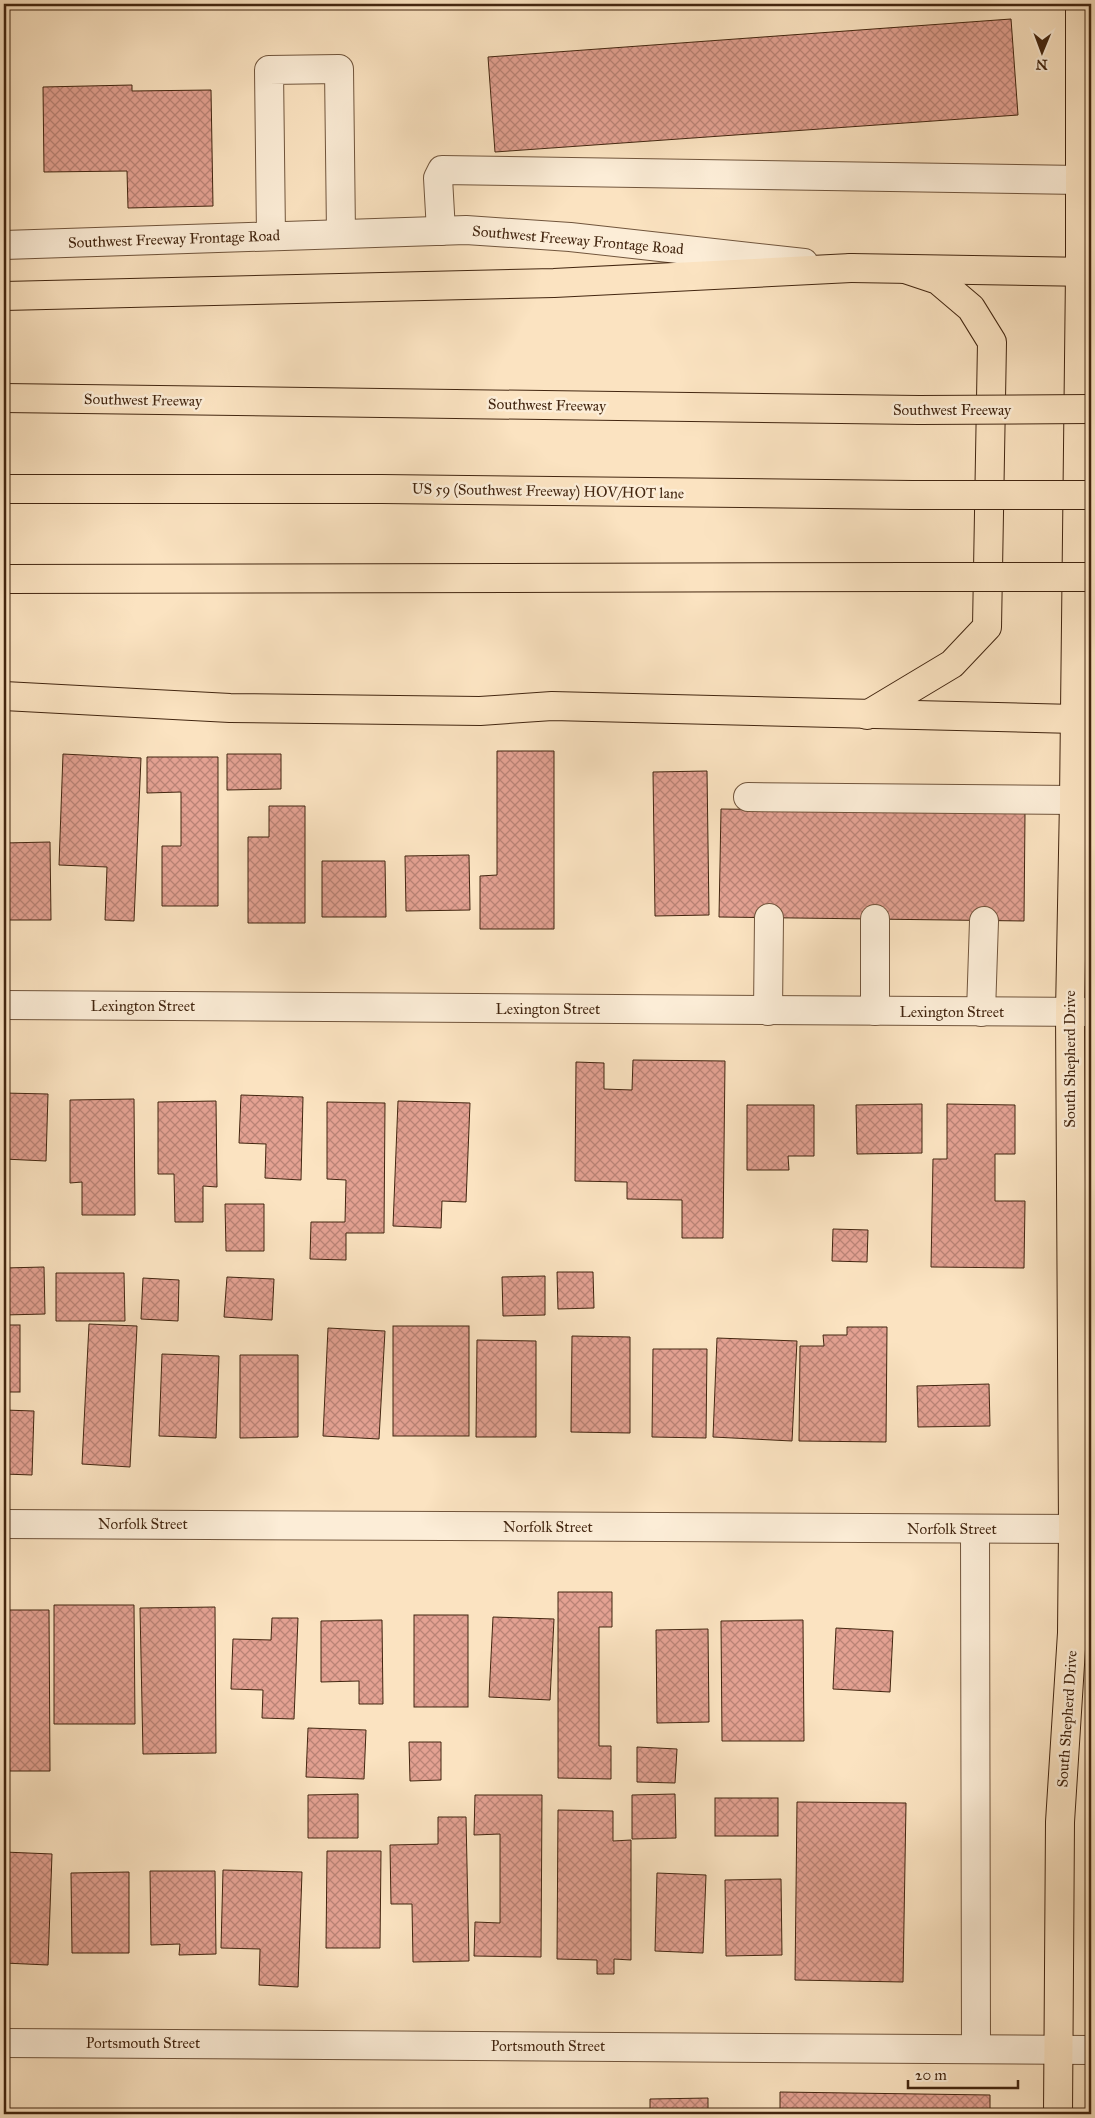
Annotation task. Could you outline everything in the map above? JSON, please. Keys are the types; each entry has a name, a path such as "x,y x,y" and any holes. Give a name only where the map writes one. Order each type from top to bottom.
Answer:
{"main road":[{"name":"South Shepherd Drive","path":"1058,2114 1060,1822 1072,1633 1082,1529 1080,1012 1074,800 1083,719 1086,272 1080,180 1080,4"},
{"name":"Southwest Freeway Frontage Road","path":"851,268 1086,272"},
{"path":"4,296 554,283 851,268"},
{"path":"867,715 952,664 986,627 992,342 971,308 938,280 905,269"},
{"name":"Southwest Freeway","path":"4,398 919,410 1091,409"},
{"name":"US 59 (Southwest Freeway) HOV/HOT lane","path":"4,489 382,489 912,495 1091,494"},
{"path":"4,579 1091,577"},
{"path":"4,696 230,708 480,711 552,706 1083,719"}],"street":[{"path":"271,236 268,70 339,69 341,234"},
{"path":"441,231 438,178 442,170 1080,180"},
{"name":"Southwest Freeway Frontage Road","path":"4,245 466,230 570,237 851,268"},
{"path":"765,801 979,806 1074,800"},
{"path":"768,1011 769,918"},
{"path":"875,919 875,1011"},
{"path":"981,1012 984,921"},
{"name":"Lexington Street","path":"4,1005 1080,1012"},
{"name":"Norfolk Street","path":"4,1524 1082,1529"},
{"path":"975,1530 976,2049"},
{"name":"Portsmouth Street","path":"4,2043 1091,2050"}],"building":[{"path":"1011,19 1018,115 495,152 488,57"},
{"path":"132,85 132,91 211,90 213,206 128,208 127,171 44,172 43,87"},
{"path":"497,751 554,751 554,929 480,929 480,876 497,875"},
{"path":"63,754 141,758 134,921 105,920 107,867 59,865"},
{"path":"227,754 281,754 281,789 227,790"},
{"path":"147,757 218,757 218,906 162,906 162,846 181,846 181,792 147,793"},
{"path":"707,771 709,915 655,916 653,772"},
{"path":"269,806 305,806 305,923 248,923 248,837 269,837"},
{"path":"721,809 1025,813 1024,921 719,917"},
{"path":"50,842 51,920 4,920 4,843"},
{"path":"469,855 470,910 406,911 405,856"},
{"path":"322,861 385,861 386,917 322,917"},
{"path":"633,1060 725,1061 723,1238 682,1238 682,1200 627,1199 627,1182 575,1181 576,1062 604,1063 604,1089 632,1090"},
{"path":"4,1093 48,1094 46,1161 4,1159"},
{"path":"241,1095 303,1097 301,1180 265,1178 266,1144 239,1143"},
{"path":"134,1099 135,1215 82,1215 82,1182 70,1183 70,1100"},
{"path":"216,1101 217,1187 203,1186 203,1222 175,1222 174,1174 158,1174 158,1102"},
{"path":"398,1101 470,1103 466,1202 442,1201 441,1228 393,1226"},
{"path":"327,1102 385,1103 384,1233 346,1233 346,1260 310,1259 311,1222 345,1222 346,1180 327,1179"},
{"path":"922,1104 922,1153 857,1154 856,1105"},
{"path":"947,1104 1015,1105 1015,1154 995,1154 995,1201 1025,1201 1024,1268 931,1267 933,1159 947,1159"},
{"path":"747,1105 814,1105 814,1156 788,1156 789,1170 747,1170"},
{"path":"225,1204 264,1204 264,1251 226,1251"},
{"path":"833,1229 868,1230 867,1262 832,1261"},
{"path":"44,1267 45,1314 4,1315 4,1268"},
{"path":"557,1272 593,1272 594,1308 558,1309"},
{"path":"56,1273 124,1273 125,1321 56,1321"},
{"path":"545,1276 545,1315 503,1316 502,1277"},
{"path":"227,1277 274,1279 272,1320 224,1317"},
{"path":"143,1278 179,1280 178,1321 141,1319"},
{"path":"89,1324 137,1326 130,1467 82,1464"},
{"path":"4,1325 20,1325 20,1392 4,1392"},
{"path":"393,1326 469,1326 469,1436 393,1436"},
{"path":"847,1327 887,1327 886,1442 799,1441 800,1346 824,1346 823,1335 847,1335"},
{"path":"328,1328 385,1331 379,1439 323,1436"},
{"path":"572,1336 630,1337 630,1433 571,1432"},
{"path":"717,1338 797,1341 792,1441 713,1437"},
{"path":"477,1340 536,1341 536,1437 476,1437"},
{"path":"653,1349 707,1349 706,1438 652,1437"},
{"path":"162,1354 219,1356 216,1438 159,1436"},
{"path":"240,1355 298,1355 298,1437 240,1438"},
{"path":"989,1384 990,1426 918,1427 917,1386"},
{"path":"4,1410 34,1411 32,1475 4,1474"},
{"path":"558,1592 612,1592 612,1627 599,1627 599,1746 611,1746 611,1779 558,1778"},
{"path":"54,1605 134,1605 135,1724 54,1724"},
{"path":"215,1607 216,1753 143,1754 140,1608"},
{"path":"4,1610 49,1610 50,1771 9,1771 9,1733 4,1733"},
{"path":"414,1615 468,1615 468,1707 414,1707"},
{"path":"493,1617 554,1619 550,1700 489,1697"},
{"path":"272,1618 298,1618 294,1719 262,1718 263,1690 231,1689 233,1639 271,1640"},
{"path":"382,1620 383,1704 359,1704 359,1681 321,1682 321,1621"},
{"path":"803,1620 804,1741 722,1741 721,1621"},
{"path":"836,1628 893,1631 890,1692 833,1689"},
{"path":"708,1629 709,1722 657,1723 656,1630"},
{"path":"308,1728 366,1730 364,1779 306,1777"},
{"path":"409,1742 441,1742 441,1780 410,1781"},
{"path":"637,1747 677,1749 675,1783 637,1782"},
{"path":"358,1794 358,1838 308,1838 308,1795"},
{"path":"675,1794 676,1838 632,1839 632,1795"},
{"path":"475,1795 542,1795 541,1957 474,1956 475,1922 500,1923 500,1834 474,1835"},
{"path":"715,1798 778,1798 778,1836 715,1836"},
{"path":"797,1802 906,1803 903,1982 795,1980"},
{"path":"558,1810 613,1811 613,1841 631,1840 631,1960 614,1959 614,1974 597,1974 597,1960 557,1959"},
{"path":"438,1817 466,1817 469,1961 413,1962 412,1904 391,1904 390,1845 438,1844"},
{"path":"327,1851 381,1851 380,1948 326,1948"},
{"path":"4,1852 52,1854 48,1965 4,1963"},
{"path":"223,1870 302,1872 298,1987 259,1985 260,1949 221,1948"},
{"path":"150,1871 215,1871 216,1954 179,1955 180,1944 151,1945"},
{"path":"129,1872 129,1953 72,1953 71,1873"},
{"path":"657,1873 706,1875 703,1953 655,1951"},
{"path":"781,1879 782,1955 726,1956 725,1880"},
{"path":"780,2092 990,2095 990,2114 780,2114"},
{"path":"708,2098 708,2114 650,2114 650,2099"}]}
